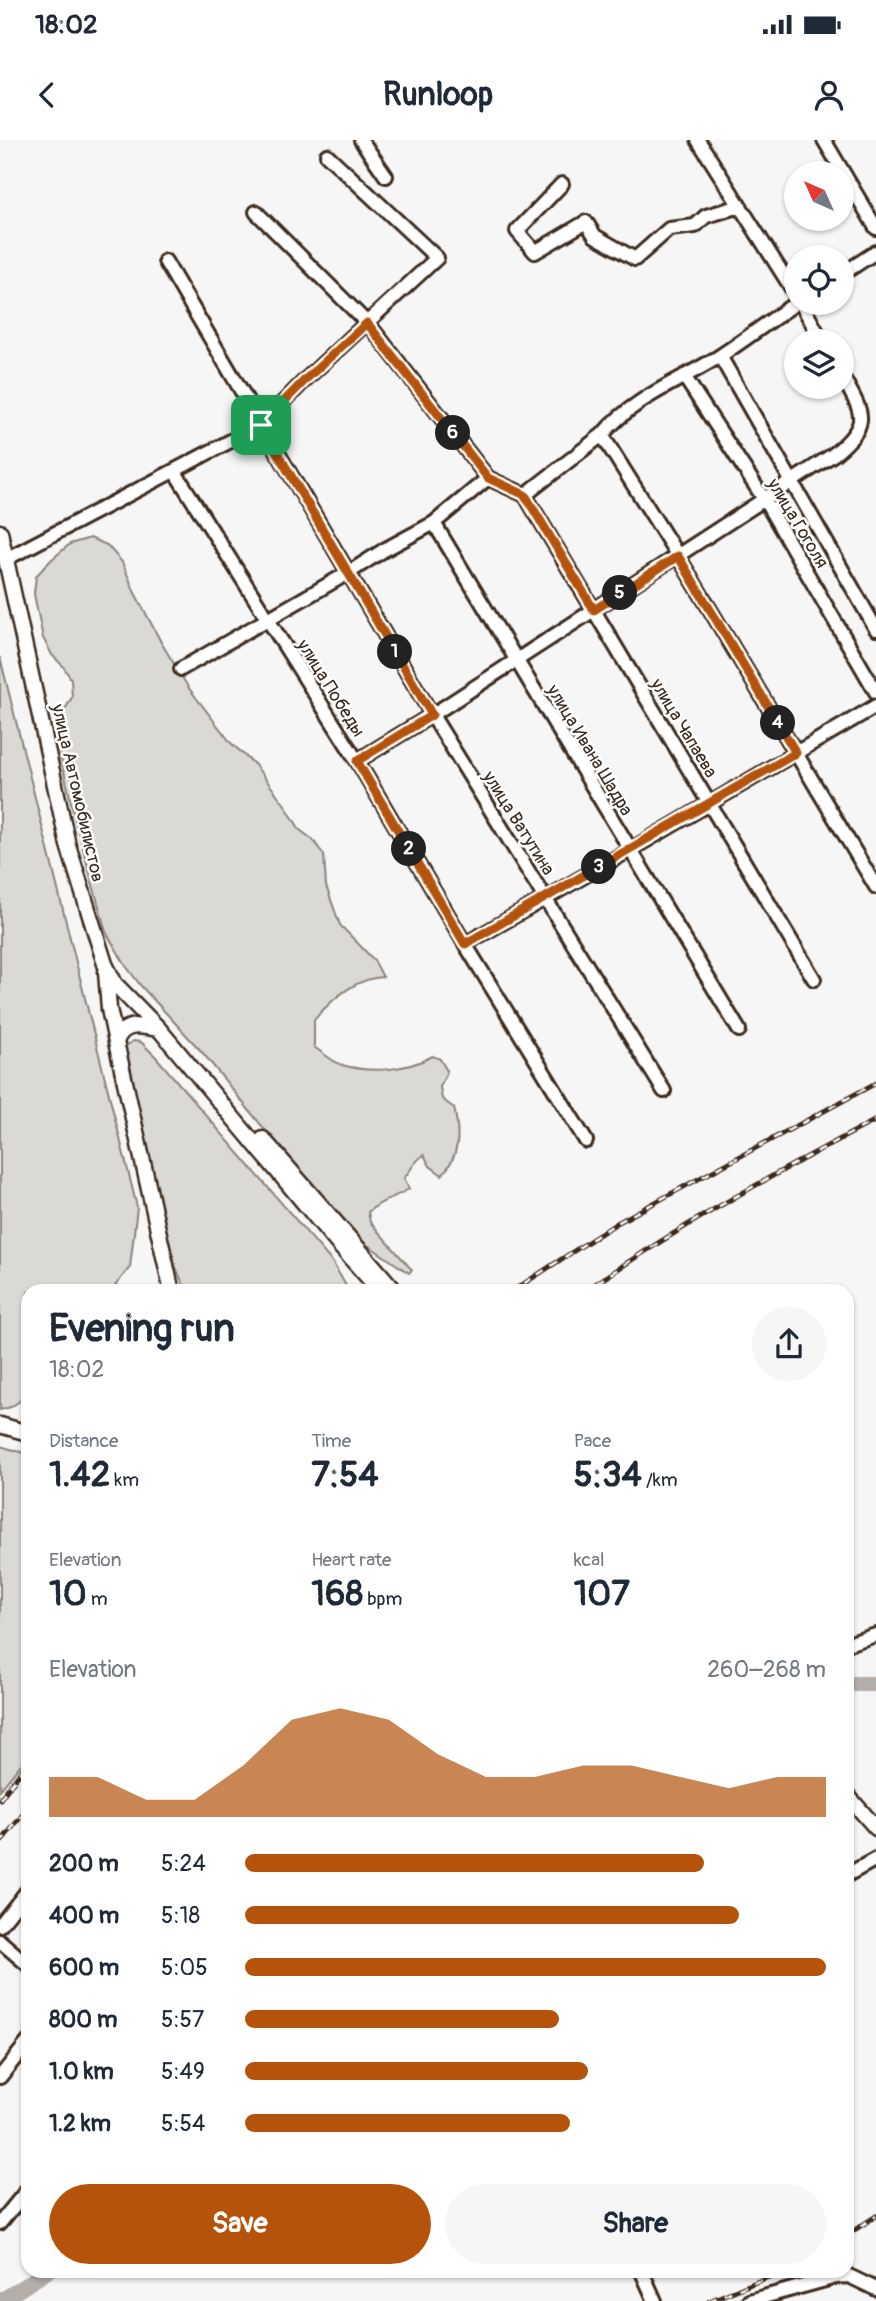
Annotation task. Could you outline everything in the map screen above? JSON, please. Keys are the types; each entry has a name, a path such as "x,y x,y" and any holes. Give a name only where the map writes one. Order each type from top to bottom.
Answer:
{"main road":[{"name":"улица Автомобилистов","path":"0,532 68,845 105,964 116,984 159,1029 343,1241"},
{"path":"105,964 109,1009 170,1284"},
{"path":"105,964 163,1023 343,1241 375,1284"},
{"path":"116,1042 119,1033 129,1026 159,1029"},
{"path":"343,1241 388,1284"},
{"path":"0,1425 21,1431"},
{"path":"854,1803 876,1828"},
{"path":"854,1816 876,1839"}],"street":[{"path":"361,140 386,176"},
{"path":"698,140 784,276"},
{"path":"824,140 876,228"},
{"path":"6,559 261,425 306,379 437,258 327,155"},
{"path":"562,184 517,231 535,252 586,222 596,236 635,259 670,229 695,226 706,216 740,206"},
{"path":"256,212 367,323 488,478 525,495 602,435 623,414 663,387 720,356 784,313"},
{"path":"854,266 876,252"},
{"name":"улица Ватутина","path":"165,261 432,715 664,1091"},
{"name":"улица Гоголя","path":"720,356 876,629"},
{"name":"улица Гоголя","path":"684,376 764,499 876,692"},
{"path":"357,761 834,454 850,441 859,427 861,417 854,398"},
{"path":"602,435 678,556 876,887"},
{"name":"улица Победы","path":"175,471 357,761 586,1141"},
{"path":"181,669 434,523 488,478"},
{"name":"улица Чапаева","path":"525,495 814,979"},
{"name":"улица Ивана Шадра","path":"434,523 738,1030"},
{"path":"465,944 876,706"},
{"path":"854,1642 876,1635"},
{"path":"854,1871 876,1859"},
{"path":"0,1925 21,1899"},
{"path":"0,1941 21,1959"},
{"path":"0,2077 21,2051"},
{"path":"0,2222 21,2197"},
{"path":"645,2278 655,2301"},
{"path":"748,2301 773,2298 833,2278"},
{"path":"853,2278 876,2289"}],"shaded area":[{"path":"90,538 107,545 122,562 135,593 188,687 231,743 255,765 300,830 313,840 324,855 326,886 340,925 374,960 383,977 363,981 354,986 321,1012 314,1020 314,1047 339,1064 354,1068 389,1069 412,1065 433,1056 440,1059 447,1071 440,1087 442,1099 454,1108 456,1118 458,1135 452,1160 442,1175 430,1166 424,1155 404,1178 409,1189 368,1212 370,1222 412,1270 409,1273 353,1235 334,1215 202,1052 141,986 106,932 60,755 58,732 62,715 72,697 71,679 52,655 43,638 34,594 36,576 51,560 70,544"},
{"path":"0,657 137,1207 130,1267 117,1284 21,1284 21,1400 0,1410"},
{"path":"133,1041 141,1042 156,1057 333,1263 345,1284 183,1284 174,1263 143,1142 123,1053 126,1046"},
{"path":"0,1446 21,1452 21,1764 0,1790"}],"waterway":[{"path":"854,1684 876,1684"},
{"path":"1,2301 37,2278"}],"railway":[{"path":"523,1284 617,1223 876,1083"},
{"path":"596,1284 691,1223 876,1120"},
{"path":"0,1799 21,1771"},
{"path":"0,1843 21,1817"},
{"path":"854,2230 876,2216"},
{"path":"709,2301 766,2278"}],"route":[{"path":"367,323 488,478 525,495 594,610 678,556 796,753 465,944 357,761 432,715 261,425 367,323"}]}
